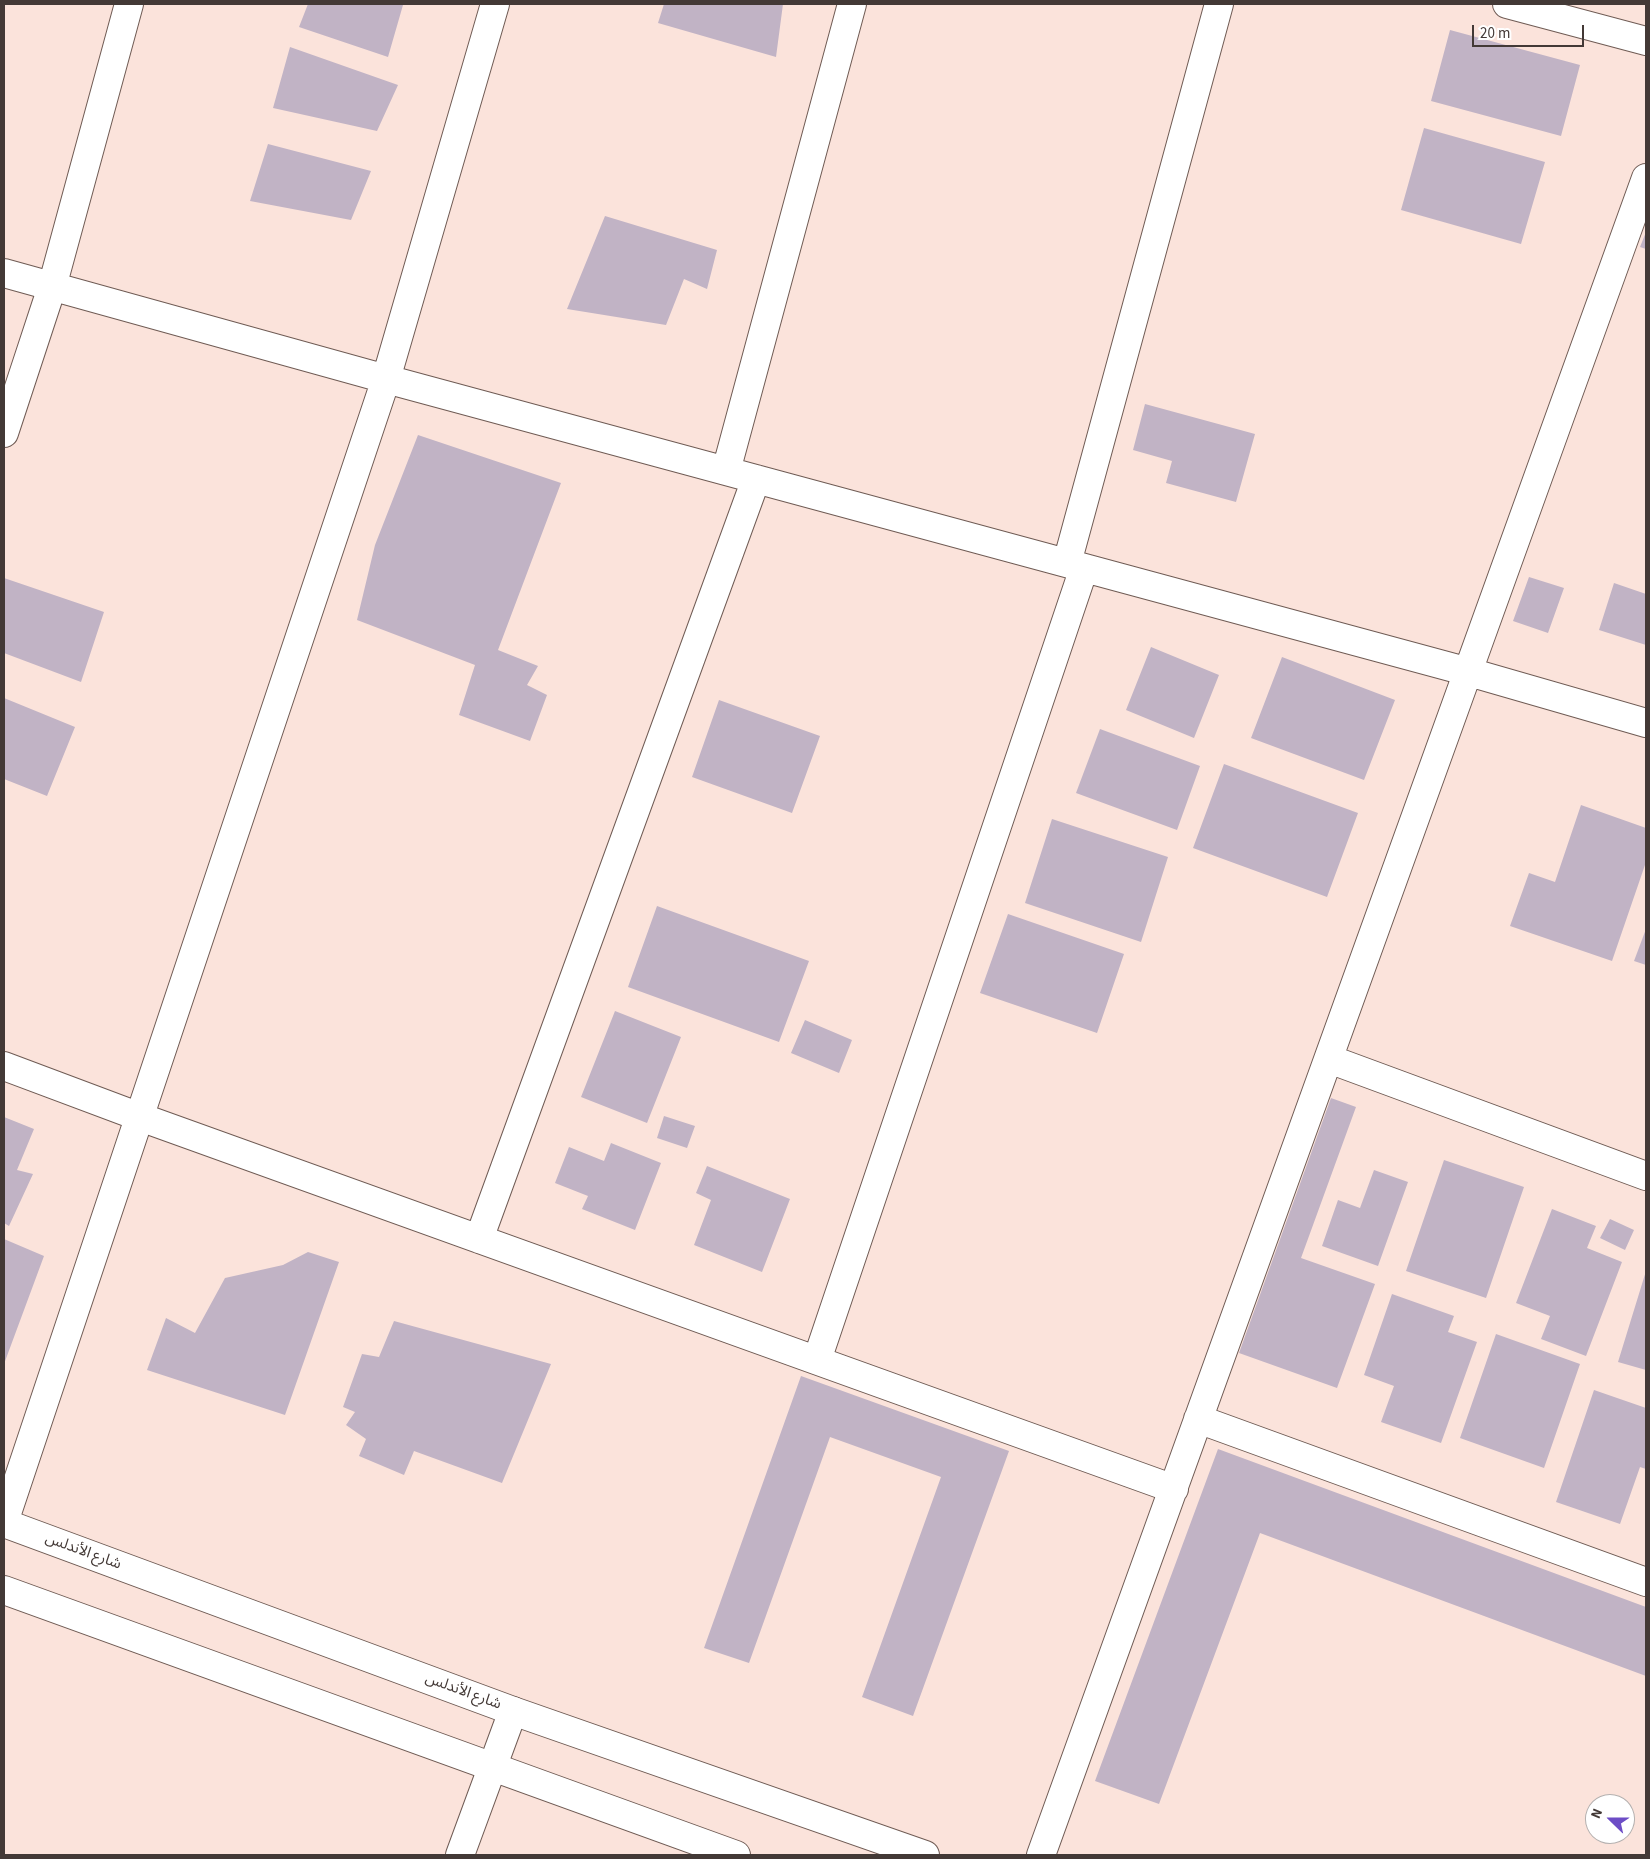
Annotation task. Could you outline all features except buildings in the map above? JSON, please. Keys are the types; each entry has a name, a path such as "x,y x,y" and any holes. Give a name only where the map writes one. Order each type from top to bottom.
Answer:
{"street":[{"path":"4,433 52,287 129,4"},
{"path":"4,1523 386,379 494,4"},
{"path":"726,471 852,4"},
{"path":"817,1360 1076,566 1220,4"},
{"path":"1509,4 1646,41"},
{"path":"1041,1855 1646,178"},
{"path":"4,273 386,379 1469,672 1646,723"},
{"path":"479,1239 756,479"},
{"path":"1329,1059 1646,1176"},
{"path":"4,1066 140,1117 1174,1488"},
{"path":"1198,1419 1646,1582"},
{"name":"شارع الأندلس","path":"4,1523 513,1711 925,1855"},
{"path":"4,1590 736,1855"},
{"path":"460,1855 513,1711"}]}
